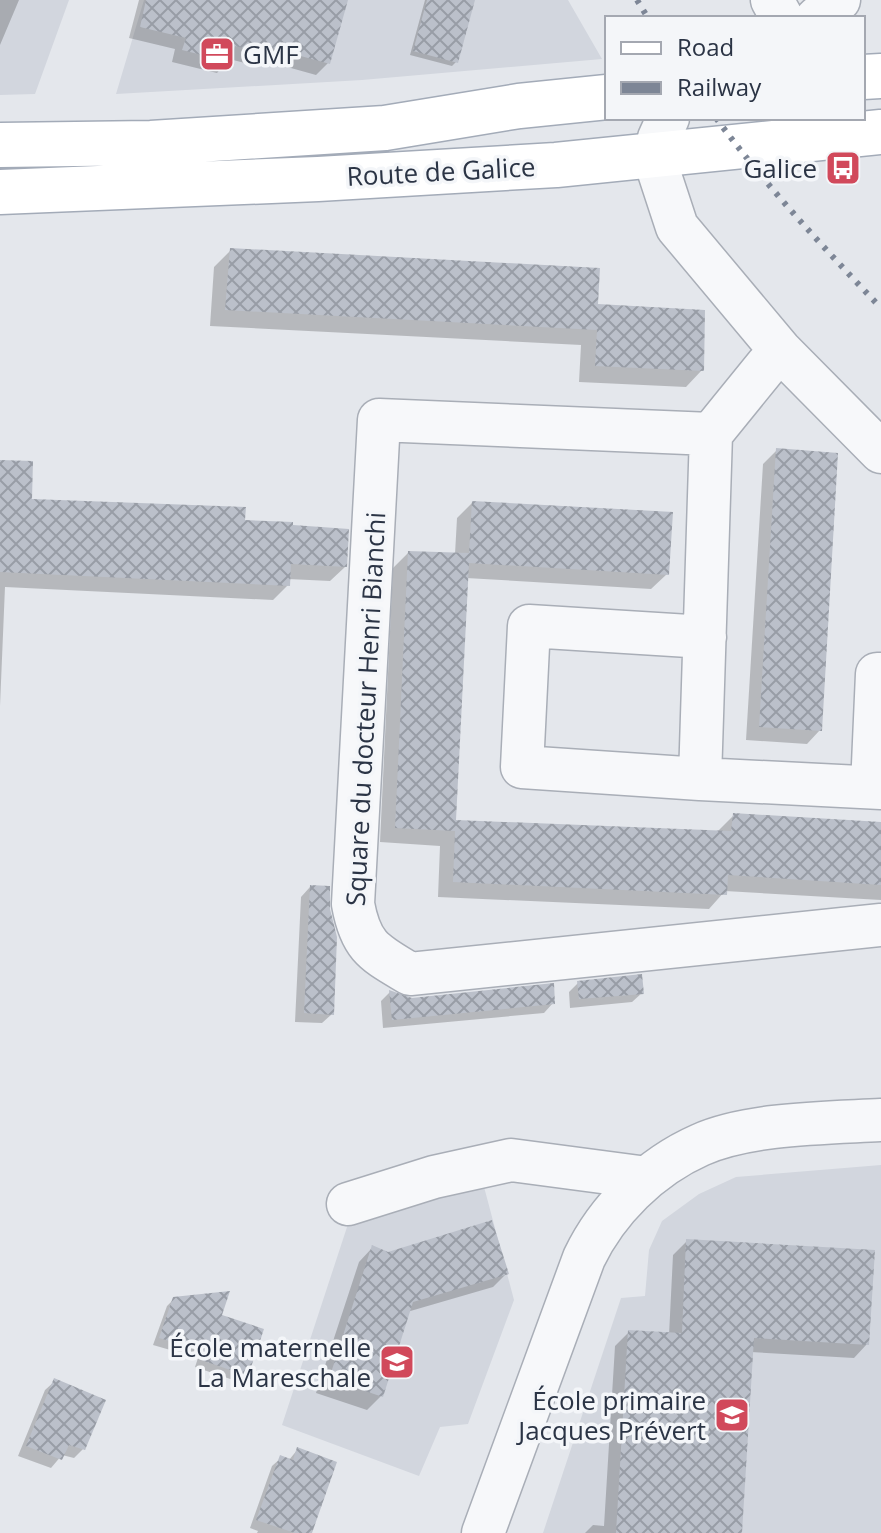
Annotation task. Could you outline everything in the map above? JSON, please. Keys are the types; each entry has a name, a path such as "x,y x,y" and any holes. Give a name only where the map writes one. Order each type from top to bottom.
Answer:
{"main road":[{"name":"Route de Galice","path":"0,145 151,143 385,128 519,106 605,97"},
{"name":"Route de Galice","path":"0,192 318,179 661,137 801,129 881,132"}],"street":[{"path":"819,16 839,0"},
{"path":"661,137 677,227 780,350 881,452"},
{"path":"700,779 711,434 767,365"},
{"name":"Square du docteur Henri Bianchi","path":"711,434 379,420 353,904 357,930 374,952 410,974 881,925"},
{"path":"705,637 529,626 522,767 877,788 877,674 881,674"},
{"path":"483,1533 584,1258 595,1235 615,1210 647,1178 701,1144 752,1131 881,1120"},
{"path":"348,1204 434,1177 511,1160 647,1178"}],"shaded area":[{"path":"0,0 69,0 35,94 0,95"},
{"path":"144,0 568,0 602,59 362,80 116,94"},
{"name":"École primaire Jacques Prévert","path":"881,1165 881,1533 543,1533 621,1298 645,1296 649,1250 662,1221 699,1194 736,1177"},
{"name":"École maternelle La Mareschale","path":"483,1183 514,1300 468,1424 440,1427 419,1476 282,1425 349,1221"}],"building":[{"path":"146,0 348,0 330,64 264,46 263,53 235,46 230,62 182,50 186,38 140,27"},
{"path":"427,0 475,0 458,63 413,51"},
{"path":"230,248 600,268 598,304 705,310 704,371 595,366 597,330 225,310"},
{"path":"776,448 838,453 822,731 759,727"},
{"path":"0,460 33,461 32,499 246,507 245,520 349,529 347,567 291,564 290,586 0,572"},
{"path":"472,501 673,512 669,575 469,563 456,820 731,831 733,813 881,822 881,885 728,875 727,895 453,882 455,831 395,828 408,551 469,553"},
{"path":"310,885 330,886 330,909 337,937 334,1015 304,1013"},
{"path":"642,974 644,994 579,999 577,981"},
{"path":"554,983 555,1004 392,1020 389,990 412,998"},
{"path":"492,1220 509,1274 413,1302 383,1397 329,1379 372,1245 388,1252"},
{"path":"686,1239 875,1250 869,1345 754,1338 742,1533 616,1533 628,1330 682,1333"},
{"path":"230,1291 222,1315 264,1329 248,1376 201,1360 204,1351 159,1338 173,1297"},
{"path":"54,1378 106,1400 85,1450 69,1445 62,1460 26,1446"},
{"path":"297,1447 337,1462 312,1533 295,1533 256,1520 280,1455 293,1460"}],"railway":[{"path":"637,0 647,16"},
{"path":"718,120 775,192 881,308"}],"place":[{"name":"GMF","path":"217,54"},
{"name":"Galice","path":"843,168"},
{"name":"École maternelle La Mareschale","path":"397,1362"},
{"name":"École primaire Jacques Prévert","path":"732,1415"}]}
